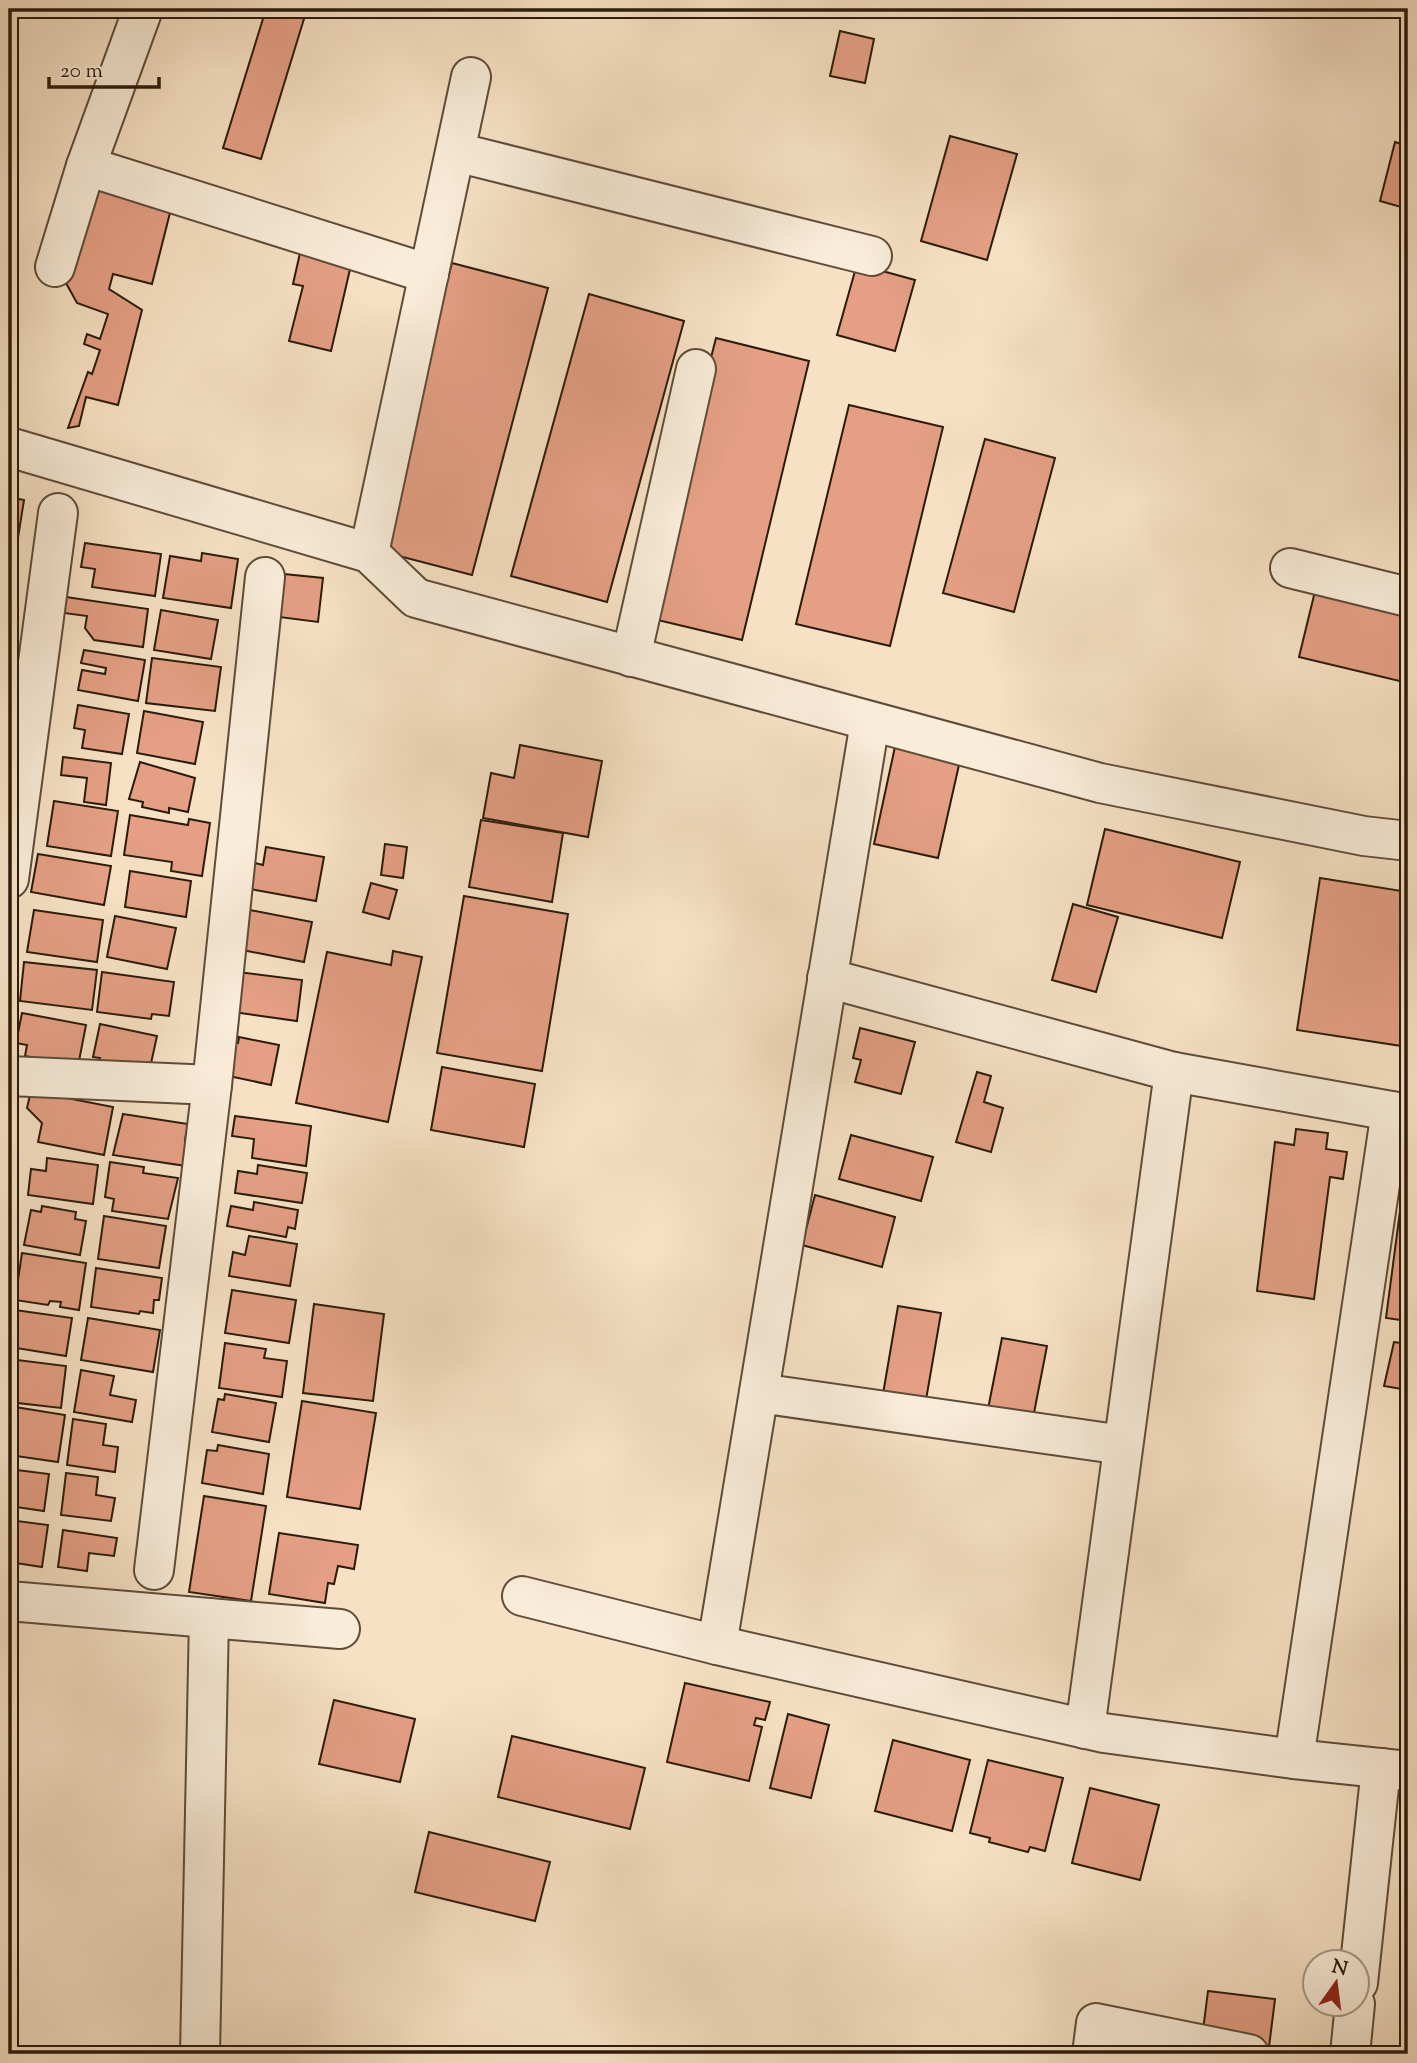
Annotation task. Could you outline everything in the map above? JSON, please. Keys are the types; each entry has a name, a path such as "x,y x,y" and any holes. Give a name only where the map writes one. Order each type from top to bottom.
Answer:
{"street":[{"path":"55,267 86,166 143,9"},
{"path":"369,553 471,77"},
{"path":"456,152 872,256"},
{"path":"86,166 429,274"},
{"path":"631,657 696,369"},
{"path":"9,447 369,553 415,598 1100,783 1364,836 1408,841"},
{"path":"9,879 58,513"},
{"path":"1290,568 1408,597"},
{"path":"154,1570 212,1085 265,577"},
{"path":"717,1645 870,722"},
{"path":"827,978 1174,1072 1400,1113 1294,1759"},
{"path":"1085,1729 1174,1072"},
{"path":"9,1076 212,1085"},
{"path":"759,1393 1123,1445"},
{"path":"522,1596 717,1645 1085,1729 1294,1759 1395,1769 1363,1948"},
{"path":"9,1601 340,1629"},
{"path":"200,2054 209,1618"},
{"path":"1350,2054 1354,2018"},
{"path":"1092,2054 1096,2023 1249,2054"}],"building":[{"path":"266,9 307,9 261,159 223,148"},
{"path":"840,31 874,39 865,83 830,76"},
{"path":"950,136 1017,154 987,260 921,241"},
{"path":"1395,142 1408,146 1408,209 1380,201"},
{"path":"92,184 172,205 152,284 113,274 109,289 142,310 118,405 86,397 79,426 68,428 88,372 92,374 100,350 84,344 87,334 100,339 108,314 77,303 66,283"},
{"path":"300,253 351,265 331,351 289,341 303,286 293,284"},
{"path":"452,263 548,288 472,575 376,550"},
{"path":"857,264 915,280 895,351 837,335"},
{"path":"589,294 684,321 607,602 511,576"},
{"path":"716,338 809,361 742,640 645,617"},
{"path":"849,405 943,427 890,646 796,624"},
{"path":"985,439 1055,458 1014,612 943,593"},
{"path":"9,497 24,500 17,544 9,542"},
{"path":"85,543 161,554 155,596 92,587 95,569 81,567"},
{"path":"202,553 238,559 231,608 163,598 170,556 201,561"},
{"path":"9,555 17,557 11,596 9,596"},
{"path":"284,574 323,578 318,622 279,617"},
{"path":"1317,583 1408,605 1408,683 1299,657"},
{"path":"66,597 148,609 143,647 94,640 85,628 87,616 64,613"},
{"path":"161,610 218,620 211,659 154,650"},
{"path":"84,650 145,660 138,701 78,690 82,670 105,674 106,668 81,663"},
{"path":"152,658 221,667 215,711 146,703"},
{"path":"78,705 129,714 122,754 82,748 85,730 74,728"},
{"path":"144,711 203,722 195,764 137,753"},
{"path":"896,742 961,756 938,858 874,844"},
{"path":"520,745 602,761 588,837 483,818 491,773 514,778"},
{"path":"63,757 111,763 106,805 84,802 87,778 61,775"},
{"path":"140,762 195,778 188,812 169,808 169,813 142,807 143,802 129,799"},
{"path":"54,801 118,811 111,856 47,846"},
{"path":"130,815 188,825 189,819 210,823 202,876 171,871 172,862 124,855"},
{"path":"481,820 563,833 552,902 469,887"},
{"path":"1105,829 1240,862 1222,938 1087,905"},
{"path":"385,844 407,847 403,878 381,875"},
{"path":"266,847 324,857 316,901 250,889 255,863 263,865"},
{"path":"38,854 111,866 104,905 31,892"},
{"path":"130,871 191,881 186,917 125,907"},
{"path":"1320,878 1408,892 1408,1047 1297,1030"},
{"path":"371,883 397,890 389,919 363,912"},
{"path":"464,896 568,914 542,1071 437,1053"},
{"path":"1073,904 1118,917 1096,992 1052,980"},
{"path":"34,910 103,920 97,962 27,952"},
{"path":"250,910 312,922 304,962 242,950"},
{"path":"115,916 176,928 167,969 107,957"},
{"path":"393,951 422,957 388,1122 296,1103 327,952 391,965"},
{"path":"24,962 97,970 92,1010 20,1001"},
{"path":"102,972 174,982 169,1016 152,1014 151,1019 97,1012"},
{"path":"238,972 302,980 297,1021 233,1012"},
{"path":"22,1013 86,1025 78,1066 25,1056 27,1045 16,1043"},
{"path":"100,1024 157,1036 150,1068 97,1065 100,1058 93,1057"},
{"path":"860,1028 915,1042 901,1094 855,1082 861,1060 853,1058"},
{"path":"239,1037 279,1045 271,1085 224,1075 231,1041 238,1043"},
{"path":"442,1067 535,1084 524,1147 431,1130"},
{"path":"977,1072 991,1076 984,1102 1003,1108 991,1152 956,1142"},
{"path":"31,1091 113,1107 104,1155 38,1142 42,1123 27,1108"},
{"path":"123,1114 188,1124 185,1140 203,1142 199,1168 113,1155"},
{"path":"235,1116 311,1126 306,1166 252,1158 254,1139 232,1136"},
{"path":"1296,1129 1328,1133 1326,1149 1347,1152 1343,1179 1330,1177 1314,1299 1257,1291 1275,1142 1294,1145"},
{"path":"851,1135 933,1157 921,1201 839,1179"},
{"path":"47,1158 98,1165 93,1204 28,1195 31,1169 46,1171"},
{"path":"110,1162 144,1167 143,1173 178,1178 168,1219 112,1211 114,1199 105,1197"},
{"path":"258,1165 307,1173 302,1203 235,1193 238,1171 257,1174"},
{"path":"1406,1165 1408,1166 1408,1321 1386,1318"},
{"path":"815,1195 895,1217 882,1267 802,1245"},
{"path":"254,1202 298,1210 295,1229 288,1227 286,1237 227,1226 231,1206 253,1210"},
{"path":"42,1206 76,1212 75,1219 86,1221 80,1255 24,1245 31,1210 41,1212"},
{"path":"104,1216 166,1226 159,1268 98,1259"},
{"path":"249,1236 297,1244 290,1286 229,1276 233,1252 245,1255"},
{"path":"22,1253 86,1263 79,1310 60,1307 61,1302 50,1301 48,1305 15,1300"},
{"path":"96,1268 162,1278 159,1300 154,1300 153,1313 140,1311 139,1314 91,1307"},
{"path":"232,1290 296,1300 289,1343 225,1333"},
{"path":"314,1304 384,1314 373,1401 303,1393"},
{"path":"898,1306 941,1313 926,1400 883,1394"},
{"path":"15,1310 72,1318 66,1356 10,1347"},
{"path":"88,1318 160,1330 153,1372 81,1360"},
{"path":"1002,1338 1047,1346 1033,1418 988,1409"},
{"path":"1394,1342 1408,1344 1408,1390 1384,1386"},
{"path":"225,1343 266,1349 264,1358 287,1361 282,1397 219,1388"},
{"path":"9,1359 66,1366 61,1408 9,1402"},
{"path":"81,1370 114,1376 110,1395 136,1400 132,1422 74,1412"},
{"path":"225,1394 276,1403 269,1442 212,1432 218,1399 224,1400"},
{"path":"302,1401 376,1413 360,1509 287,1497"},
{"path":"9,1406 65,1415 58,1462 9,1455"},
{"path":"73,1419 106,1424 103,1445 118,1447 115,1472 67,1465"},
{"path":"218,1445 269,1454 263,1494 202,1483 207,1450 217,1451"},
{"path":"9,1469 49,1474 44,1511 9,1506"},
{"path":"66,1473 98,1477 96,1495 115,1498 111,1521 61,1515"},
{"path":"204,1496 266,1506 251,1601 189,1592"},
{"path":"9,1520 48,1525 42,1567 9,1562"},
{"path":"63,1530 117,1538 114,1556 89,1553 87,1571 58,1567"},
{"path":"279,1533 358,1545 354,1569 338,1566 334,1584 328,1583 325,1603 269,1594"},
{"path":"685,1683 770,1702 765,1720 756,1718 754,1725 762,1727 749,1781 667,1762"},
{"path":"334,1700 415,1719 400,1782 319,1764"},
{"path":"788,1714 829,1725 811,1798 770,1788"},
{"path":"512,1736 645,1768 630,1829 498,1797"},
{"path":"893,1740 970,1760 952,1831 875,1811"},
{"path":"988,1760 1063,1778 1045,1851 1030,1847 1028,1852 989,1842 990,1838 970,1833"},
{"path":"1090,1788 1159,1805 1140,1880 1072,1863"},
{"path":"429,1832 550,1862 535,1921 415,1892"},
{"path":"1208,1991 1275,1999 1269,2047 1202,2038"}]}
